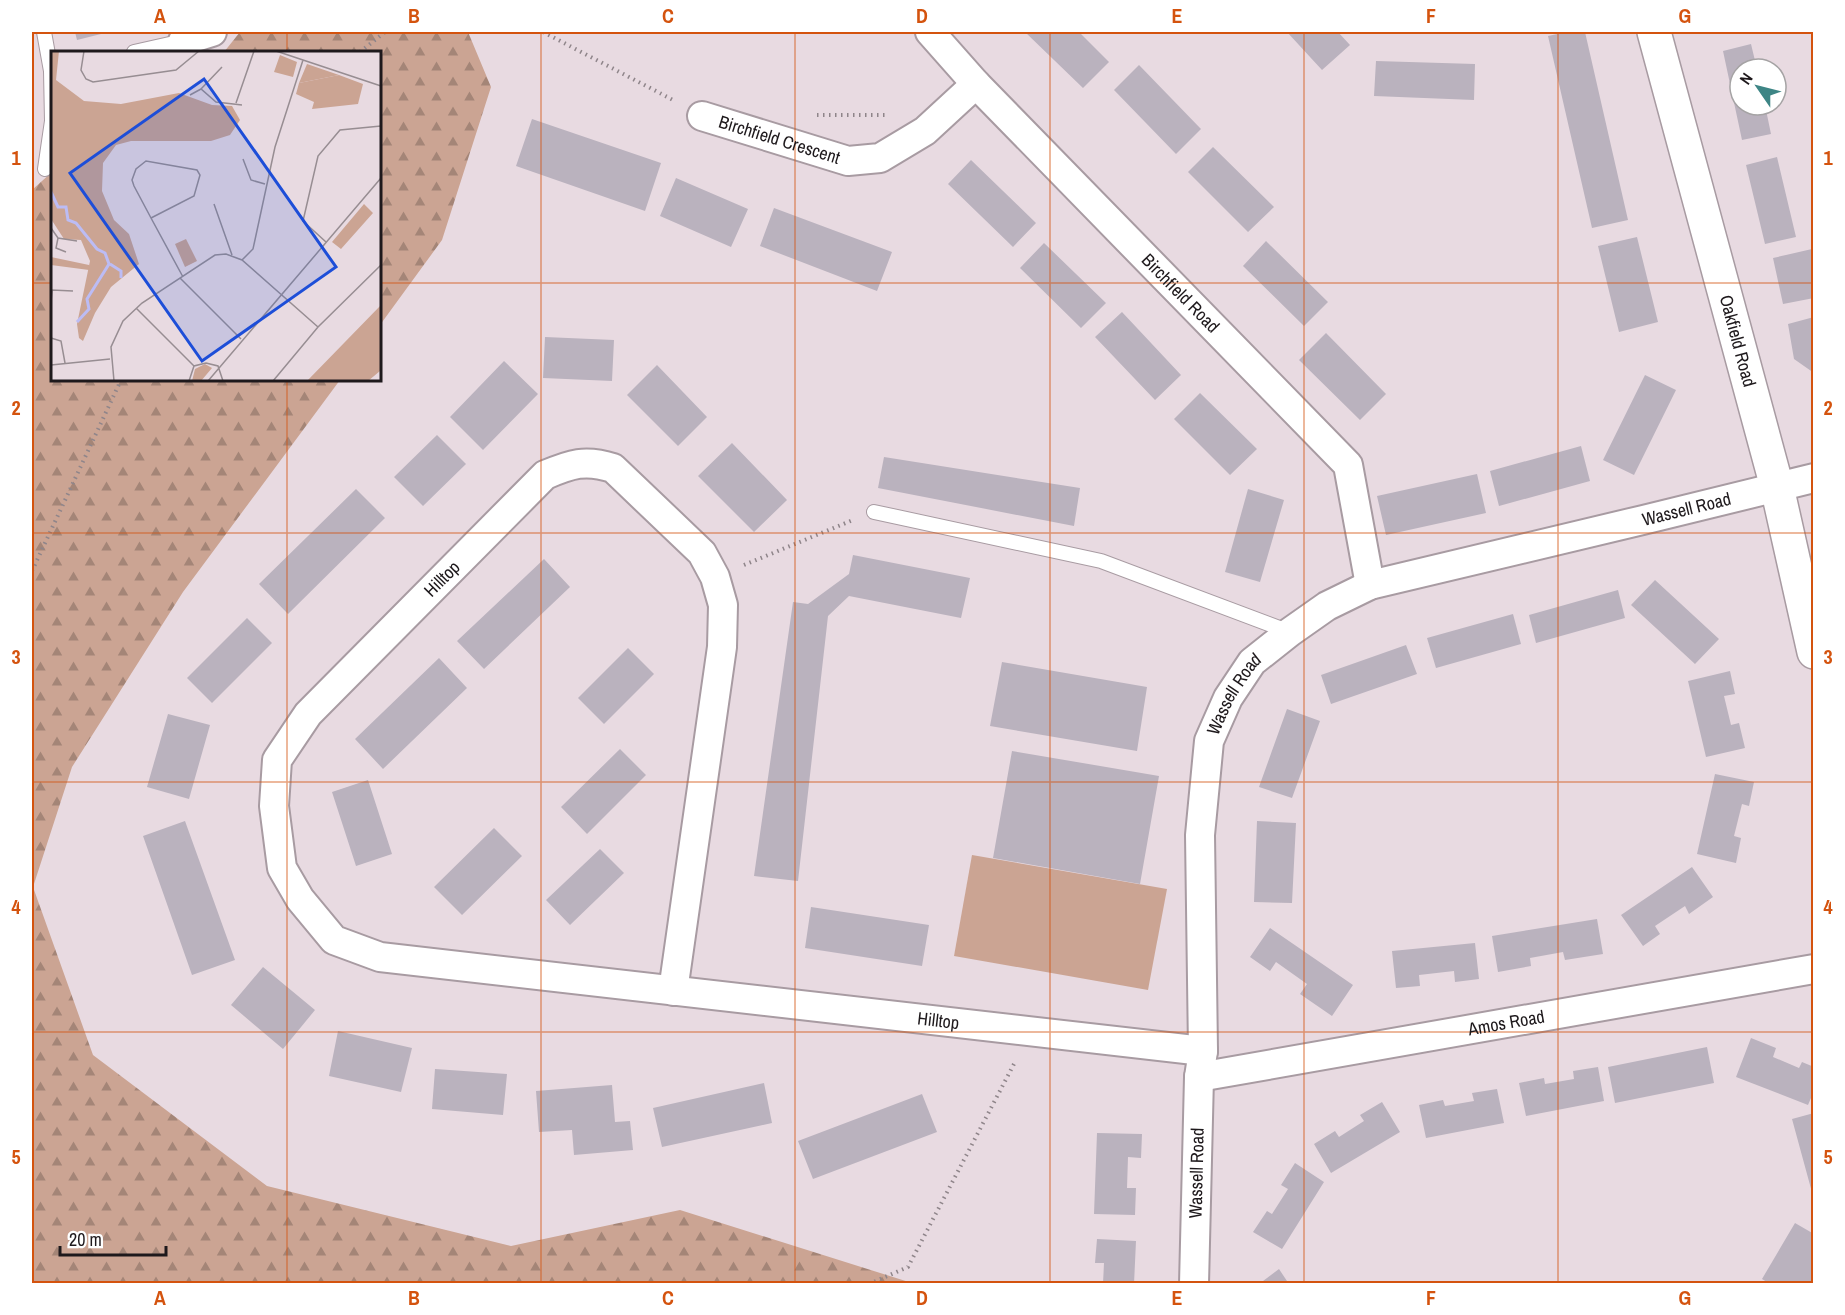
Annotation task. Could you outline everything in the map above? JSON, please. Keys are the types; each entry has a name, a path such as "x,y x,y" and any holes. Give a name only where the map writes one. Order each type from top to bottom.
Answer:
{"street":[{"path":"183,41 212,32"},
{"name":"Birchfield Road","path":"930,32 976,84 1348,465 1370,585"},
{"name":"Oakfield Road","path":"1654,32 1777,487 1814,652"},
{"name":"Birchfield Crescent","path":"702,116 848,161 880,158 925,131 976,84"},
{"name":"Hilltop","path":"673,991 722,646 723,605 716,577 702,553 613,468 596,462 569,465 544,475 308,714 277,760 274,806 282,868 300,899 334,940 380,957 673,991 1031,1032 1201,1064"},
{"name":"Wassell Road","path":"1194,1284 1201,1064 1200,835 1209,741 1228,698 1252,662 1327,606 1370,585 1814,478"},
{"name":"Amos Road","path":"1201,1064 1814,969"}],"lane":[{"path":"44,32 51,66"},
{"path":"138,51 183,41"},
{"path":"45,169 51,127"},
{"path":"874,512 1101,561 1290,632"}],"path":[{"path":"361,51 385,32"},
{"path":"32,571 121,381"},
{"path":"716,577 874,512"},
{"path":"869,1284 908,1267 1031,1032"}],"green space":[{"path":"240,32 468,32 491,87 442,240 381,324 381,51 225,51"},
{"path":"51,173 51,381 339,381 183,592 72,767 33,887 93,1055 267,1186 511,1246 680,1210 912,1283 32,1283 32,190"},
{"path":"972,855 1167,889 1148,990 954,956"}],"building":[{"path":"75,32 109,32 77,40"},
{"path":"1025,32 1079,32 1109,62 1083,88"},
{"path":"1287,32 1338,32 1350,45 1322,70"},
{"path":"1567,32 1585,32 1628,220 1592,228 1548,36"},
{"path":"1751,44 1754,57 1728,57 1728,74 1723,51"},
{"path":"1376,61 1475,64 1474,100 1374,96"},
{"path":"1139,65 1201,129 1176,154 1114,90"},
{"path":"1737,117 1767,117 1771,134 1742,140"},
{"path":"532,119 661,163 645,211 516,166"},
{"path":"1213,147 1274,207 1248,232 1188,172"},
{"path":"1777,157 1796,237 1765,244 1746,165"},
{"path":"971,160 1036,223 1013,247 948,184"},
{"path":"676,178 748,209 731,247 660,216"},
{"path":"774,208 892,252 877,291 760,246"},
{"path":"1637,237 1658,322 1619,332 1598,246"},
{"path":"1266,241 1328,302 1304,326 1243,266"},
{"path":"1044,243 1106,303 1081,328 1020,268"},
{"path":"1812,249 1814,298 1783,304 1773,258"},
{"path":"1122,312 1181,375 1155,400 1095,337"},
{"path":"1814,317 1814,373 1794,359 1788,324"},
{"path":"1326,333 1386,394 1360,420 1299,360"},
{"path":"545,337 614,340 612,381 543,378"},
{"path":"504,361 538,394 483,450 450,417"},
{"path":"657,365 707,417 678,446 627,395"},
{"path":"1645,375 1676,390 1634,475 1603,460"},
{"path":"1200,393 1257,449 1230,475 1174,419"},
{"path":"437,435 466,464 423,506 394,477"},
{"path":"732,443 787,500 754,532 698,476"},
{"path":"1581,446 1590,481 1499,506 1490,471"},
{"path":"884,457 1080,488 1074,526 878,488"},
{"path":"1477,474 1486,513 1386,535 1377,496"},
{"path":"356,489 385,518 288,614 259,584"},
{"path":"1248,489 1284,500 1260,582 1225,572"},
{"path":"853,555 970,578 961,618 849,596 828,616 798,881 754,876 793,602 808,604 849,574"},
{"path":"544,559 570,587 484,669 457,641"},
{"path":"1655,580 1719,639 1695,664 1631,605"},
{"path":"1618,590 1625,618 1536,643 1529,615"},
{"path":"1513,614 1521,644 1436,668 1427,638"},
{"path":"247,618 272,643 212,703 187,678"},
{"path":"1406,645 1417,674 1331,704 1321,675"},
{"path":"628,648 654,674 604,724 578,698"},
{"path":"439,658 467,688 383,769 355,739"},
{"path":"1002,662 1147,687 1137,751 990,726"},
{"path":"1730,671 1735,694 1724,696 1731,725 1739,723 1745,748 1706,757 1688,681"},
{"path":"1287,709 1320,721 1292,798 1259,787"},
{"path":"168,714 210,725 189,799 147,787"},
{"path":"620,749 646,775 587,834 561,807"},
{"path":"1012,751 1159,776 1140,884 993,858"},
{"path":"1715,774 1754,782 1749,806 1742,804 1734,836 1741,838 1736,863 1697,854"},
{"path":"368,780 392,854 356,866 332,792"},
{"path":"185,821 235,960 192,975 143,836"},
{"path":"1257,821 1296,823 1292,903 1254,902"},
{"path":"494,828 522,856 462,915 434,887"},
{"path":"600,849 624,873 570,925 546,900"},
{"path":"1692,867 1713,897 1689,914 1685,906 1655,926 1660,934 1643,946 1621,915"},
{"path":"811,907 929,925 922,966 805,948"},
{"path":"1597,919 1603,954 1565,960 1563,952 1530,958 1531,966 1498,972 1492,936"},
{"path":"1270,928 1353,985 1332,1016 1300,994 1307,984 1276,962 1270,971 1250,957"},
{"path":"1475,943 1479,979 1455,982 1454,971 1419,975 1420,986 1396,988 1392,951"},
{"path":"263,967 315,1010 283,1049 231,1005"},
{"path":"338,1031 412,1048 401,1092 329,1076"},
{"path":"1751,1038 1776,1048 1773,1057 1799,1068 1802,1062 1814,1067 1814,1091 1808,1105 1736,1077"},
{"path":"1707,1047 1714,1083 1615,1103 1608,1067"},
{"path":"1598,1067 1604,1101 1526,1116 1519,1083 1544,1078 1545,1084 1574,1079 1573,1071"},
{"path":"435,1069 507,1074 503,1115 432,1109"},
{"path":"764,1083 772,1123 662,1147 653,1108"},
{"path":"612,1085 615,1122 630,1121 633,1150 574,1155 572,1130 539,1132 536,1091"},
{"path":"1497,1089 1504,1123 1426,1138 1419,1105 1443,1100 1445,1106 1474,1101 1472,1093"},
{"path":"922,1094 937,1132 813,1179 798,1141"},
{"path":"1382,1102 1400,1132 1331,1173 1314,1144 1335,1131 1339,1137 1364,1121 1360,1115"},
{"path":"1814,1113 1814,1196 1813,1196 1792,1119"},
{"path":"1097,1133 1142,1134 1141,1158 1128,1157 1127,1188 1136,1188 1135,1215 1094,1214"},
{"path":"1295,1163 1324,1182 1282,1249 1253,1232 1267,1211 1272,1214 1288,1189 1281,1185"},
{"path":"1795,1223 1814,1234 1814,1282 1812,1284 1770,1284 1762,1279"},
{"path":"1097,1239 1136,1241 1134,1284 1103,1284 1104,1263 1095,1263"},
{"path":"1279,1269 1289,1284 1259,1284"}]}
